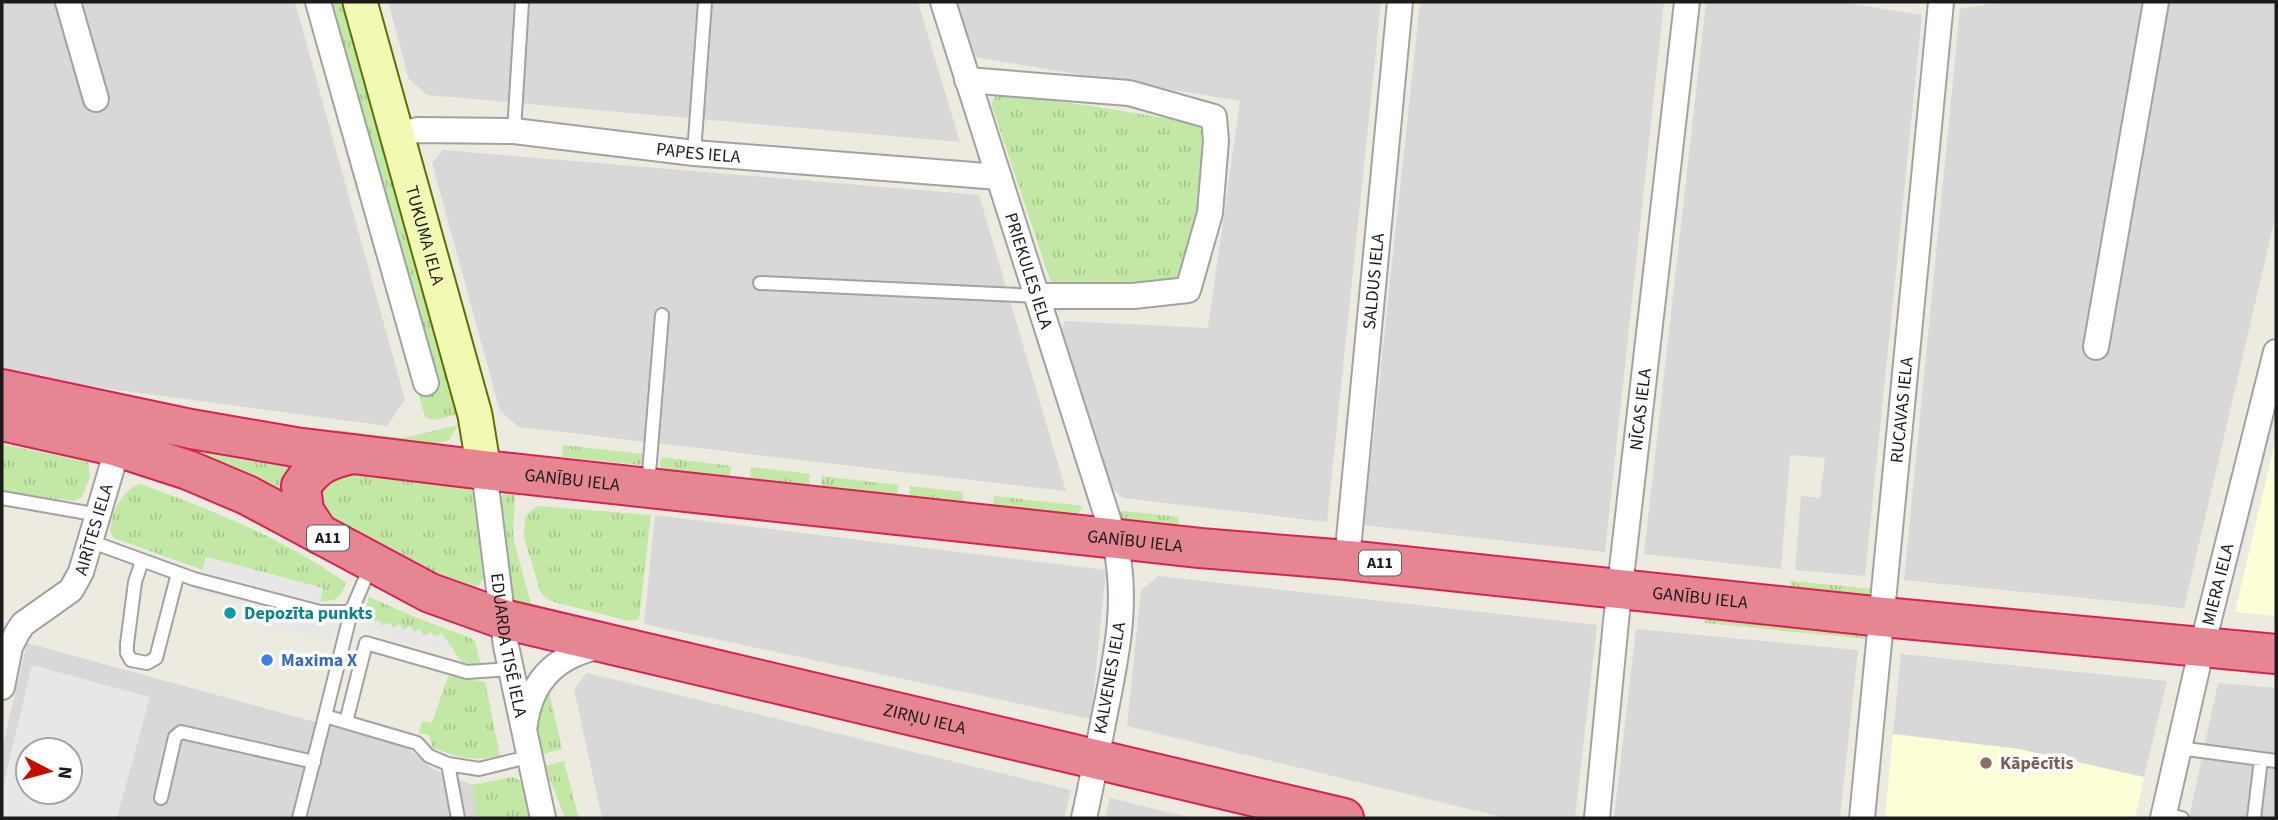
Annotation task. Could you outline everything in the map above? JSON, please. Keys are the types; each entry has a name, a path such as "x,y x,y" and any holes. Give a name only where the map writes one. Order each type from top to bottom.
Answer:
{"highway":[{"name":"GANĪBU IELA","path":"2,389 295,447 484,470 1200,548 1346,560 1883,617 2276,654"},
{"name":"A11","path":"2,421 113,457 152,458 247,495 430,593 503,620"},
{"path":"319,534 304,511 301,486 310,472 327,460 354,454"},
{"name":"ZIRŅU IELA","path":"503,620 1344,818"}],"street":[{"path":"68,2 96,99"},
{"path":"318,2 426,383"},
{"name":"TUKUMA IELA","path":"360,2 475,415 484,470"},
{"name":"PRIEKULES IELA","path":"943,2 1114,538"},
{"name":"SALDUS IELA","path":"1346,560 1400,2"},
{"name":"NĪCAS IELA","path":"1597,818 1620,588 1687,2"},
{"name":"RUCAVAS IELA","path":"1862,818 1941,2"},
{"path":"2096,348 2155,2"},
{"path":"967,80 1129,93 1214,117 1216,141 1210,213 1188,290 1133,296 1038,296"},
{"name":"PAPES IELA","path":"397,134 418,130 514,131 694,153 999,177"},
{"name":"MIERA IELA","path":"2170,817 2179,748 2202,647 2276,352"},
{"path":"113,457 114,441 122,430 144,419"},
{"name":"AIRĪTES IELA","path":"2,687 10,647 9,631 71,590 81,572 92,542 113,457"},
{"name":"EDUARDA TISĒ IELA","path":"484,470 511,669 543,818"},
{"name":"KALVENES IELA","path":"1084,818 1119,642 1121,565 1114,538"},
{"path":"526,746 531,698 545,675 558,662 569,656 607,645"}],"lane":[{"path":"514,131 522,2"},
{"path":"694,153 705,2"},
{"path":"760,283 1038,296"},
{"path":"648,489 662,315"},
{"path":"2,498 99,515"},
{"path":"92,542 178,573 320,612 351,612"},
{"path":"142,561 135,582 127,644 127,653 131,660 147,663 156,658 178,573"},
{"path":"299,818 351,612 372,563"},
{"path":"346,722 366,643 467,672 511,669"},
{"path":"325,716 418,743 429,756 448,764 479,769 526,746"},
{"path":"162,798 175,737 181,732 314,762"},
{"path":"2179,748 2276,761"},
{"path":"2253,818 2261,759"},
{"path":"448,764 458,818"}],"shaded area":[{"path":"2,2 295,2 405,400 387,426 72,384 2,370"},
{"path":"388,2 918,2 960,142 427,95 409,79"},
{"path":"957,2 1381,2 1327,522 1123,498 1107,485 1060,334 1065,321 1208,328 1240,101 974,57"},
{"path":"1420,2 1664,2 1605,552 1364,525"},
{"path":"1706,2 1842,2 1922,15 1865,576 1795,570 1801,496 1820,498 1825,458 1790,455 1781,569 1644,554"},
{"path":"2001,2 2276,2 2276,214 2184,608 1904,580 1960,9"},
{"path":"443,150 979,195 1066,491 519,427 500,411 432,163"},
{"path":"2276,375 2276,409 2240,565 2231,571"},
{"path":"2276,438 2276,616 2235,612"},
{"path":"655,515 1106,570 1091,719 644,624"},
{"path":"206,557 323,589 314,621 335,628 332,641 244,619 247,604 197,591"},
{"path":"1159,576 1597,625 1575,818 1506,818 1127,726 1141,590"},
{"path":"369,615 373,622 379,620 383,626 390,622 393,628 400,624 403,630 410,626 414,632 420,629 424,636 431,632 435,637 442,633 451,648 444,652 440,647 433,651 430,645 423,649 420,643 413,646 410,641 401,645 398,639 392,643 388,635 382,638 378,630 372,633 363,618"},
{"path":"1636,629 1858,650 1840,818 1614,818"},
{"path":"27,643 406,747 433,769 472,785 477,818 2,818 2,749"},
{"path":"1901,654 2167,681 2144,777 2018,749 1893,734"},
{"path":"32,665 150,697 117,818 2,818 2,791 14,741 14,806 84,806 84,736 15,736"},
{"path":"587,673 1071,790 1064,818 602,818 574,689"},
{"path":"2218,683 2276,688 2276,818 2189,818"},
{"name":"Kāpēcītis","path":"1893,734 2018,749 2144,777 2135,818 1885,818"},
{"path":"1110,798 1192,818 1105,818"}],"green space":[{"path":"329,2 349,2 460,414 434,420 425,417 419,396 433,393"},
{"path":"997,94 1197,123 1207,143 1201,216 1180,283 1060,290 1050,280 991,103"},
{"path":"458,425 449,440 428,446 334,435 335,430 404,438"},
{"path":"2,444 88,462 90,477 82,497 74,501 4,492"},
{"path":"563,445 643,454 642,465 562,457"},
{"path":"171,446 300,464 288,502"},
{"path":"661,457 731,466 729,481 659,473"},
{"path":"751,467 810,474 809,485 750,478"},
{"path":"327,470 469,486 476,498 486,569 480,584 468,593 327,525 310,490"},
{"path":"822,476 898,485 896,501 820,492"},
{"path":"140,484 220,515 298,552 346,583 342,592 334,600 320,601 323,588 207,557 203,570 114,538 110,531 115,510 122,497"},
{"path":"910,486 963,492 962,503 909,496"},
{"path":"508,488 515,489 513,538 532,607 512,602 499,499"},
{"path":"994,496 1083,506 1076,516 992,513"},
{"path":"537,506 651,515 639,619 629,621 546,598 540,591 524,537 525,517"},
{"path":"1116,510 1179,517 1178,528 1134,528 1121,519"},
{"path":"1791,581 1873,589 1865,598 1789,595"},
{"path":"369,597 471,638 475,642 481,666 462,662 442,634 428,636 409,633 374,623 369,615 363,618"},
{"path":"1706,615 1867,634 1868,639 1705,623"},
{"path":"448,676 485,682 500,756 466,758 450,754 433,748 429,735 419,733 422,721 432,723"},
{"path":"548,687 562,749 542,754 538,720 540,706"},
{"path":"564,761 577,818 565,818 545,766"},
{"path":"512,777 521,781 533,818 477,818 472,785"}],"place":[{"name":"Depozīta punkts","path":"230,613"},
{"name":"Maxima X","path":"267,660"},
{"name":"Kāpēcītis","path":"1986,763"}]}
